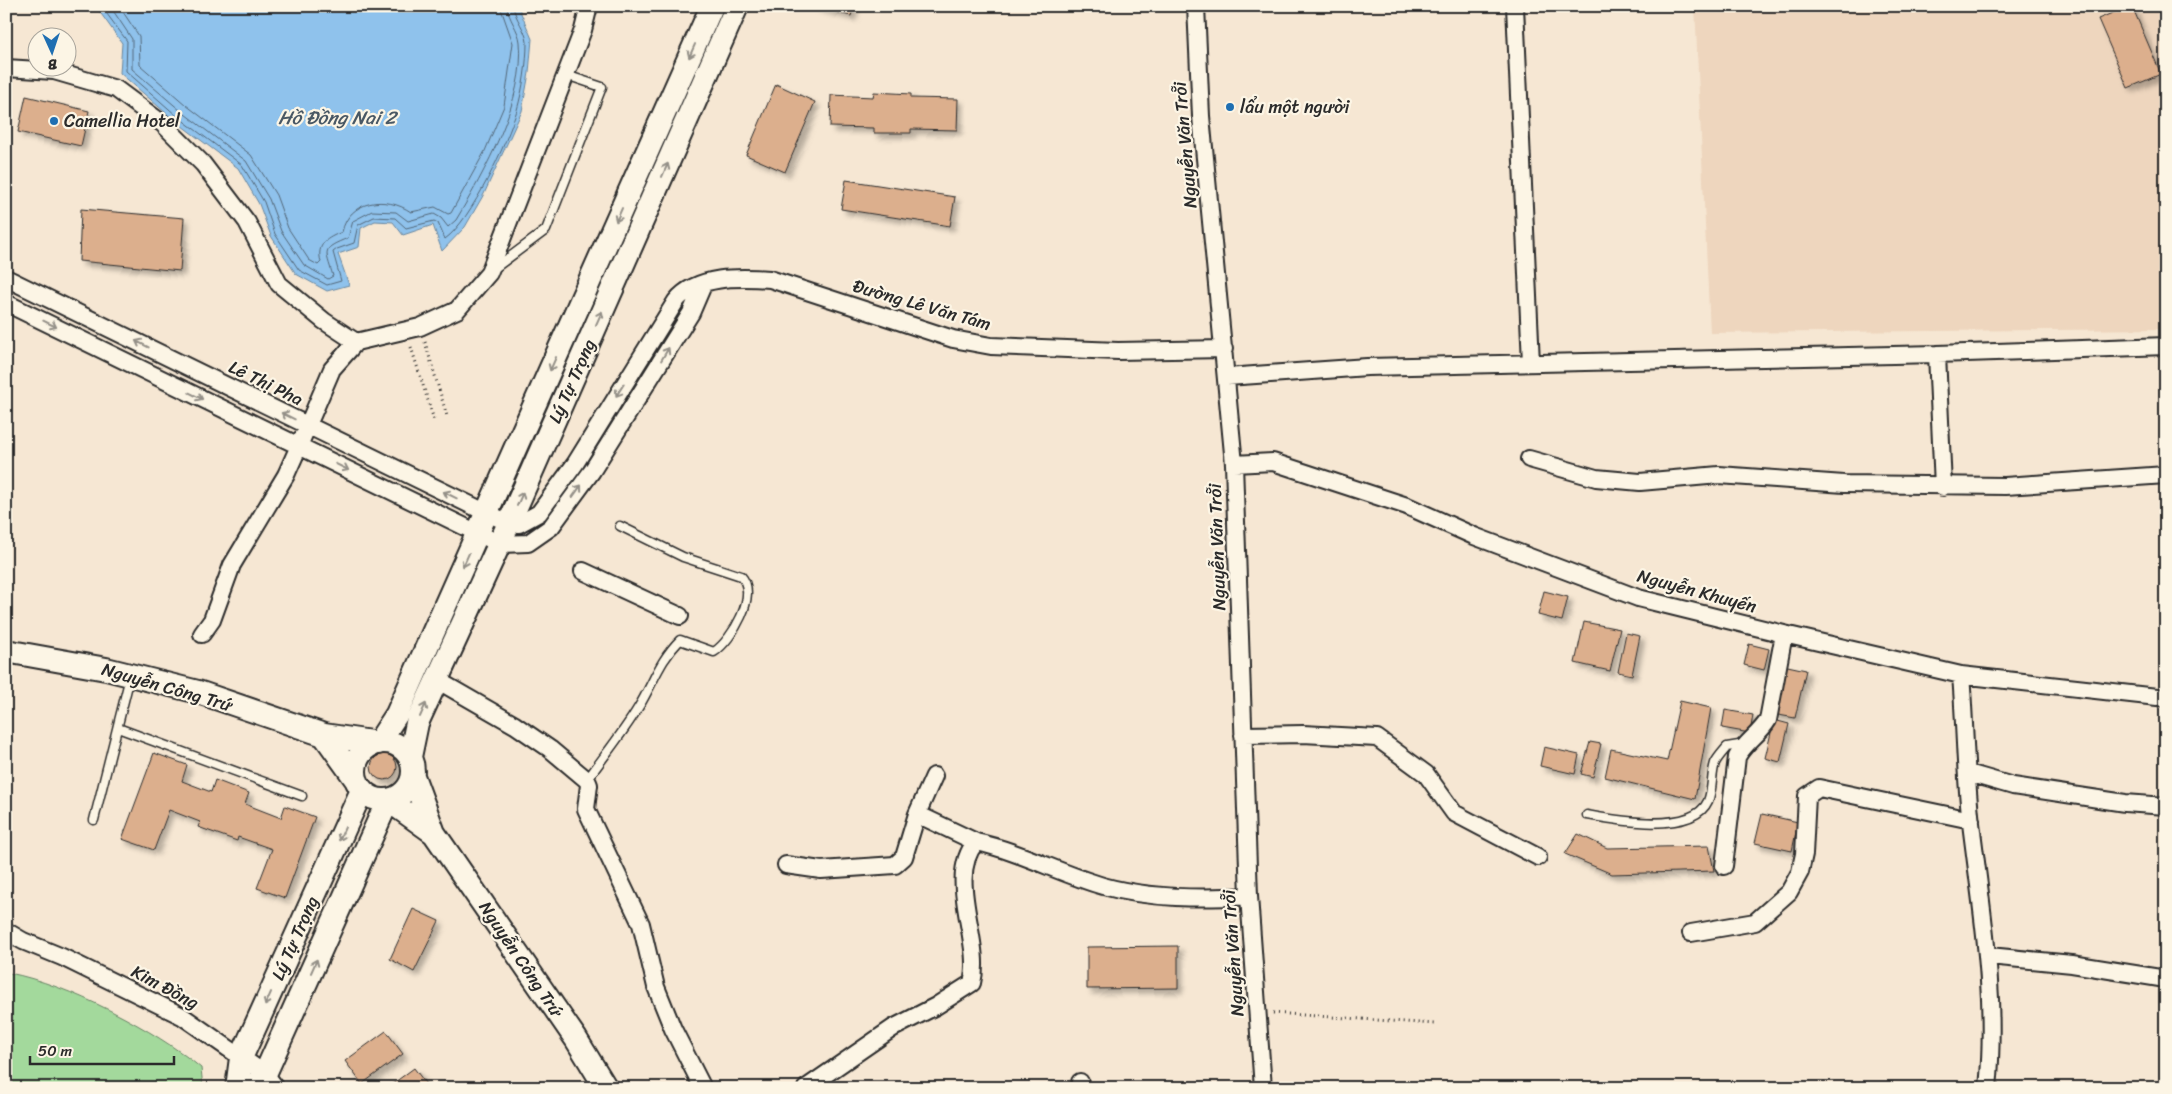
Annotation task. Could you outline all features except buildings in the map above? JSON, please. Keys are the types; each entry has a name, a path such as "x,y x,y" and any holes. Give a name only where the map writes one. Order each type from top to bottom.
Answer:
{"street":[{"path":"202,634 212,620 232,565 286,474 300,446 332,369 356,342 413,329 457,310 489,273 583,30 589,6"},
{"name":"Lý Tự Trọng","path":"378,743 397,714 712,6"},
{"name":"Lý Tự Trọng","path":"412,766 418,723 510,523 737,6"},
{"name":"Nguyễn Văn Trỗi","path":"1196,6 1201,116 1234,464 1249,896 1263,1088"},
{"path":"1515,6 1531,363"},
{"path":"6,68 54,71 116,89 164,124 203,164 246,222 279,284 324,321 356,342"},
{"name":"Lê Thị Pha","path":"6,278 308,425 482,523 510,523"},
{"name":"Đường Lê Văn Tám","path":"510,523 519,524 528,521 539,513 574,464 682,294 726,278 770,279 953,338 991,346 1118,351 1224,349"},
{"path":"6,303 300,446 482,523 500,544 528,543 551,527 592,471 638,400 690,313 703,285"},
{"path":"1227,377 1367,366 1937,354 2166,346"},
{"path":"1937,354 1943,487"},
{"path":"1530,459 1596,478 1640,482 1719,475 1844,484 1943,487 2005,486 2166,475"},
{"name":"Nguyễn Khuyến","path":"1234,464 1273,462 1407,506 1474,536 1638,598 1961,675 2166,698"},
{"path":"583,570 680,616"},
{"path":"1724,866 1737,757 1745,744 1760,732 1768,720 1784,634"},
{"name":"Nguyễn Công Trứ","path":"6,651 130,675 198,692 324,735 378,743"},
{"path":"1961,675 1971,820 1989,956 1991,1047 1988,1088"},
{"path":"437,680 522,729 550,748 587,780 589,786 586,809 640,924 656,987 673,1029 703,1088"},
{"path":"1243,735 1303,734 1377,738 1426,774 1454,813 1538,857"},
{"path":"324,735 359,786 369,797 388,800 405,792 412,766 396,744 378,743 369,746 356,762 355,772 359,786"},
{"name":"Nguyễn Công Trứ","path":"412,766 434,833 570,1031 606,1088"},
{"path":"1968,773 2013,786 2125,803 2166,806"},
{"path":"786,865 821,870 895,865 904,857 917,814 934,776"},
{"name":"Lý Tự Trọng","path":"237,1088 241,1058 359,786"},
{"path":"1691,933 1755,922 1788,892 1800,872 1804,854 1807,796 1819,788 1971,820"},
{"name":"Lý Tự Trọng","path":"265,1083 388,800"},
{"name":"Nguyễn Công Trứ","path":"388,800 434,833"},
{"path":"917,814 976,842 994,846 1040,865 1105,887 1151,895 1208,899 1249,896"},
{"path":"806,1088 893,1028 936,1006 972,983 973,958 964,882 966,859 976,842"},
{"name":"Kim Đồng","path":"6,931 23,941 182,1016 241,1058 265,1083"},
{"path":"6,943 23,941"},
{"path":"1989,956 2072,964 2166,979"}],"lane":[{"path":"489,273 546,230 602,88 565,75"},
{"path":"587,780 640,706 665,655 680,640 714,652 723,646 739,621 748,593 747,582 741,576 682,557 620,526"},
{"path":"94,820 130,675"},
{"path":"118,728 302,796"},
{"path":"1587,815 1635,824 1674,822 1695,814 1708,802 1715,762 1726,747 1745,744"}],"path":[{"path":"413,329 447,416"},
{"path":"413,329 434,420"},
{"path":"1257,1012 1435,1024"}],"shaded area":[{"path":"1695,6 2166,6 2166,329 1710,333"}],"green space":[{"path":"9,973 57,987 110,1010 136,1024 182,1053 201,1068 203,1088 6,1088 6,974"}],"water":[{"name":"Hồ Đồng Nai 2","path":"93,6 518,6 532,39 529,73 522,111 484,194 465,227 442,251 433,225 403,235 393,222 375,221 361,228 359,247 338,254 349,285 327,291 296,274 271,236 259,204 238,168 174,120 120,73 122,43 99,11"}],"place":[{"name":"lẩu một người","path":"1230,107"},
{"name":"Camellia Hotel","path":"54,121"}]}
